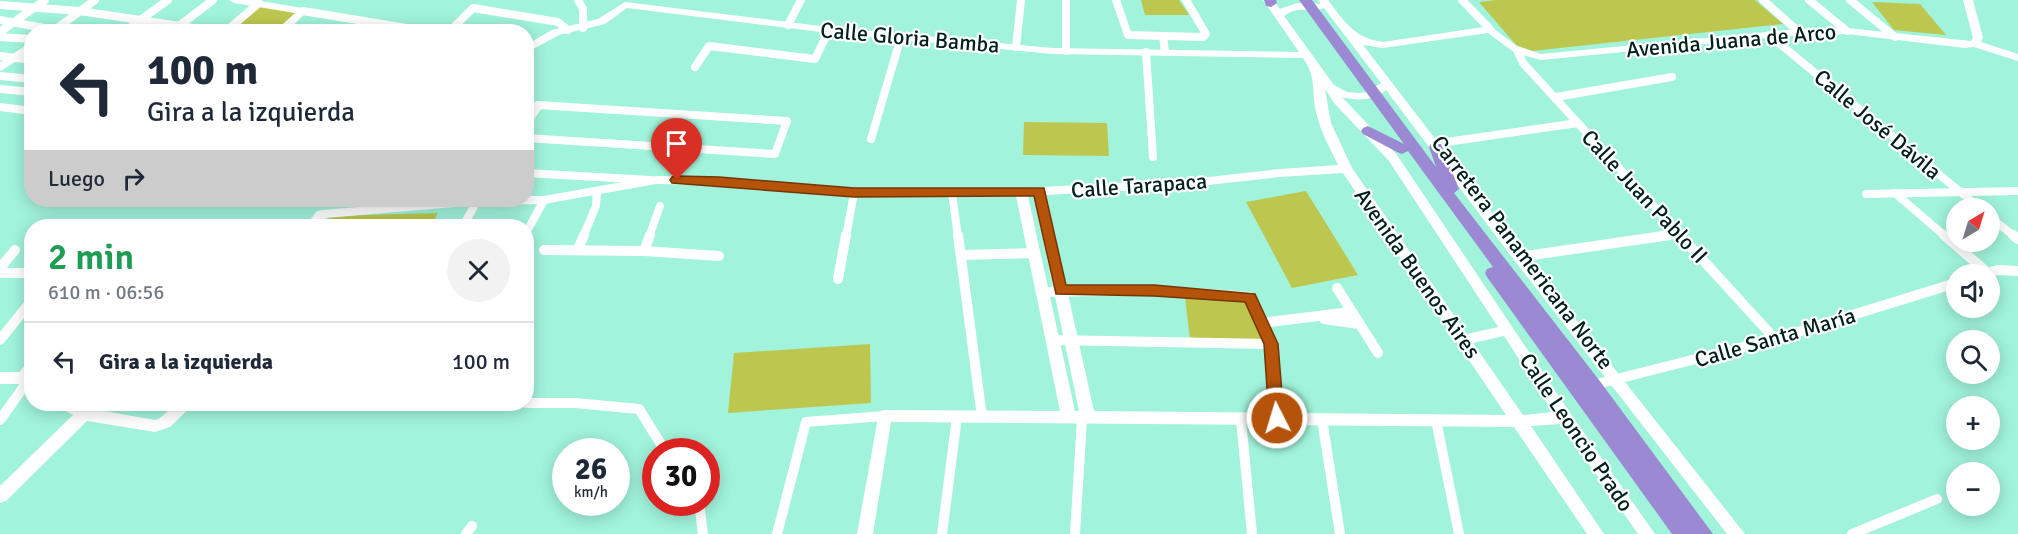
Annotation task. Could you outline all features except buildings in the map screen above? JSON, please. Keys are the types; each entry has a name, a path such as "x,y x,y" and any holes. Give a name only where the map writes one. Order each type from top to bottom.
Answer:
{"highway":[{"name":"Carretera Panamericana Norte","path":"1301,3 1402,149 1684,534"},
{"name":"Carretera Panamericana Norte","path":"1365,95 1458,210 1593,385 1703,534"},
{"path":"1368,131 1402,149"},
{"path":"1434,145 1458,210"}],"street":[{"path":"0,32 45,0"},
{"path":"58,24 95,0"},
{"path":"135,24 168,0"},
{"path":"181,24 213,0"},
{"path":"234,0 367,24"},
{"path":"578,0 583,9 583,28"},
{"path":"788,25 801,0"},
{"path":"1016,47 1022,0"},
{"path":"1066,0 1066,51"},
{"path":"1116,0 1128,35 1205,36 1186,0"},
{"path":"1323,0 1519,257 1737,534"},
{"path":"1462,0 1492,31 1518,52"},
{"path":"1763,0 1799,32"},
{"path":"1809,0 1847,31"},
{"path":"1850,0 1895,37"},
{"path":"1968,0 1978,38 1976,44"},
{"path":"1270,1 1318,72"},
{"path":"234,24 259,3"},
{"name":"Calle Gloria Bamba","path":"534,44 551,34 583,28 609,18 625,3 829,30 1066,51 1306,55"},
{"path":"1279,15 1286,9 1301,3 1333,12"},
{"path":"0,5 80,11 165,24"},
{"path":"456,24 473,8 558,22 568,30"},
{"path":"288,24 303,11"},
{"path":"0,20 24,25"},
{"path":"695,67 708,46 815,59 829,30"},
{"path":"1368,43 1383,45 1492,31"},
{"path":"1379,55 1387,49 1492,31"},
{"name":"Avenida Juana de Arco","path":"1518,52 1541,57 1799,32 1847,31 1976,44 2018,58"},
{"path":"1319,108 1338,100 1365,95 1383,87 1379,55 1368,43 1349,33"},
{"name":"Calle José Dávila","path":"1769,35 1968,198"},
{"path":"1163,36 1166,52"},
{"path":"0,37 24,38"},
{"path":"871,139 901,37"},
{"path":"0,67 24,51"},
{"path":"1146,52 1153,157"},
{"name":"Calle Juan Pablo II","path":"1518,52 1523,63 1775,339"},
{"path":"0,56 24,59"},
{"name":"Calle Leoncio Prado","path":"1318,72 1338,100 1394,158 1564,417 1647,534"},
{"name":"Avenida Buenos Aires","path":"1318,72 1319,108 1323,123 1346,169 1596,534"},
{"path":"0,76 24,78"},
{"path":"1556,97 1672,77"},
{"path":"1328,86 1340,93 1365,95"},
{"path":"0,89 24,91"},
{"path":"534,104 787,121 775,154 534,139"},
{"path":"0,107 24,110"},
{"path":"1434,145 1578,123"},
{"name":"Calle Tarapaca","path":"534,200 656,180 719,181 854,192 1021,192 1181,184 1280,173 1346,169"},
{"path":"534,173 656,180"},
{"path":"1866,194 2018,190"},
{"path":"578,249 596,206 597,191"},
{"path":"1039,191 1072,341 1080,419 1075,534"},
{"path":"838,279 854,192"},
{"path":"1021,192 1052,340 1080,419"},
{"path":"952,193 982,417"},
{"path":"1895,193 1974,264"},
{"path":"534,219 544,200"},
{"path":"644,251 660,206"},
{"name":"Calle Tarapaca","path":"318,219 322,214 400,207"},
{"path":"2000,225 2018,239"},
{"path":"1519,257 1679,234"},
{"path":"0,268 15,250"},
{"path":"544,250 644,251 719,256"},
{"path":"961,255 1034,253"},
{"path":"2000,270 2018,271"},
{"path":"0,273 24,273"},
{"name":"Calle Santa María","path":"1593,385 1775,339 1946,286"},
{"path":"1337,288 1378,353"},
{"path":"1042,292 1154,290 1250,297 1271,344 1277,418"},
{"path":"0,340 24,310"},
{"path":"1262,323 1351,312"},
{"path":"1310,317 1359,324"},
{"path":"1464,340 1507,330"},
{"path":"1052,340 1271,344"},
{"path":"0,378 24,382"},
{"path":"0,420 24,385"},
{"path":"534,403 574,403 639,409 657,438"},
{"path":"78,411 155,426 165,423 178,411"},
{"path":"0,496 84,414"},
{"path":"777,534 806,422 884,416 1520,421 1564,417"},
{"path":"865,534 884,416"},
{"path":"942,534 957,417"},
{"path":"1322,419 1340,534"},
{"path":"1241,420 1252,534"},
{"path":"1436,420 1459,534"},
{"path":"1852,534 1936,499"},
{"path":"701,516 703,534"}],"green space":[{"path":"1141,0 1179,0 1189,15 1145,15"},
{"path":"1496,0 1755,0 1783,24 1532,51 1516,45 1479,2"},
{"path":"1872,2 1920,4 1946,35 1894,30"},
{"path":"259,3 303,11 287,24 236,24"},
{"path":"1024,122 1107,123 1109,156 1023,155"},
{"path":"1306,191 1358,275 1292,288 1246,202"},
{"path":"438,213 435,219 328,219 330,216"},
{"path":"1185,298 1247,301 1263,340 1190,339"},
{"path":"870,344 871,403 728,413 734,353"}],"route":[{"path":"677,180 719,181 854,192 1039,191 1061,290 1154,290 1250,297 1271,344 1277,418"}]}
